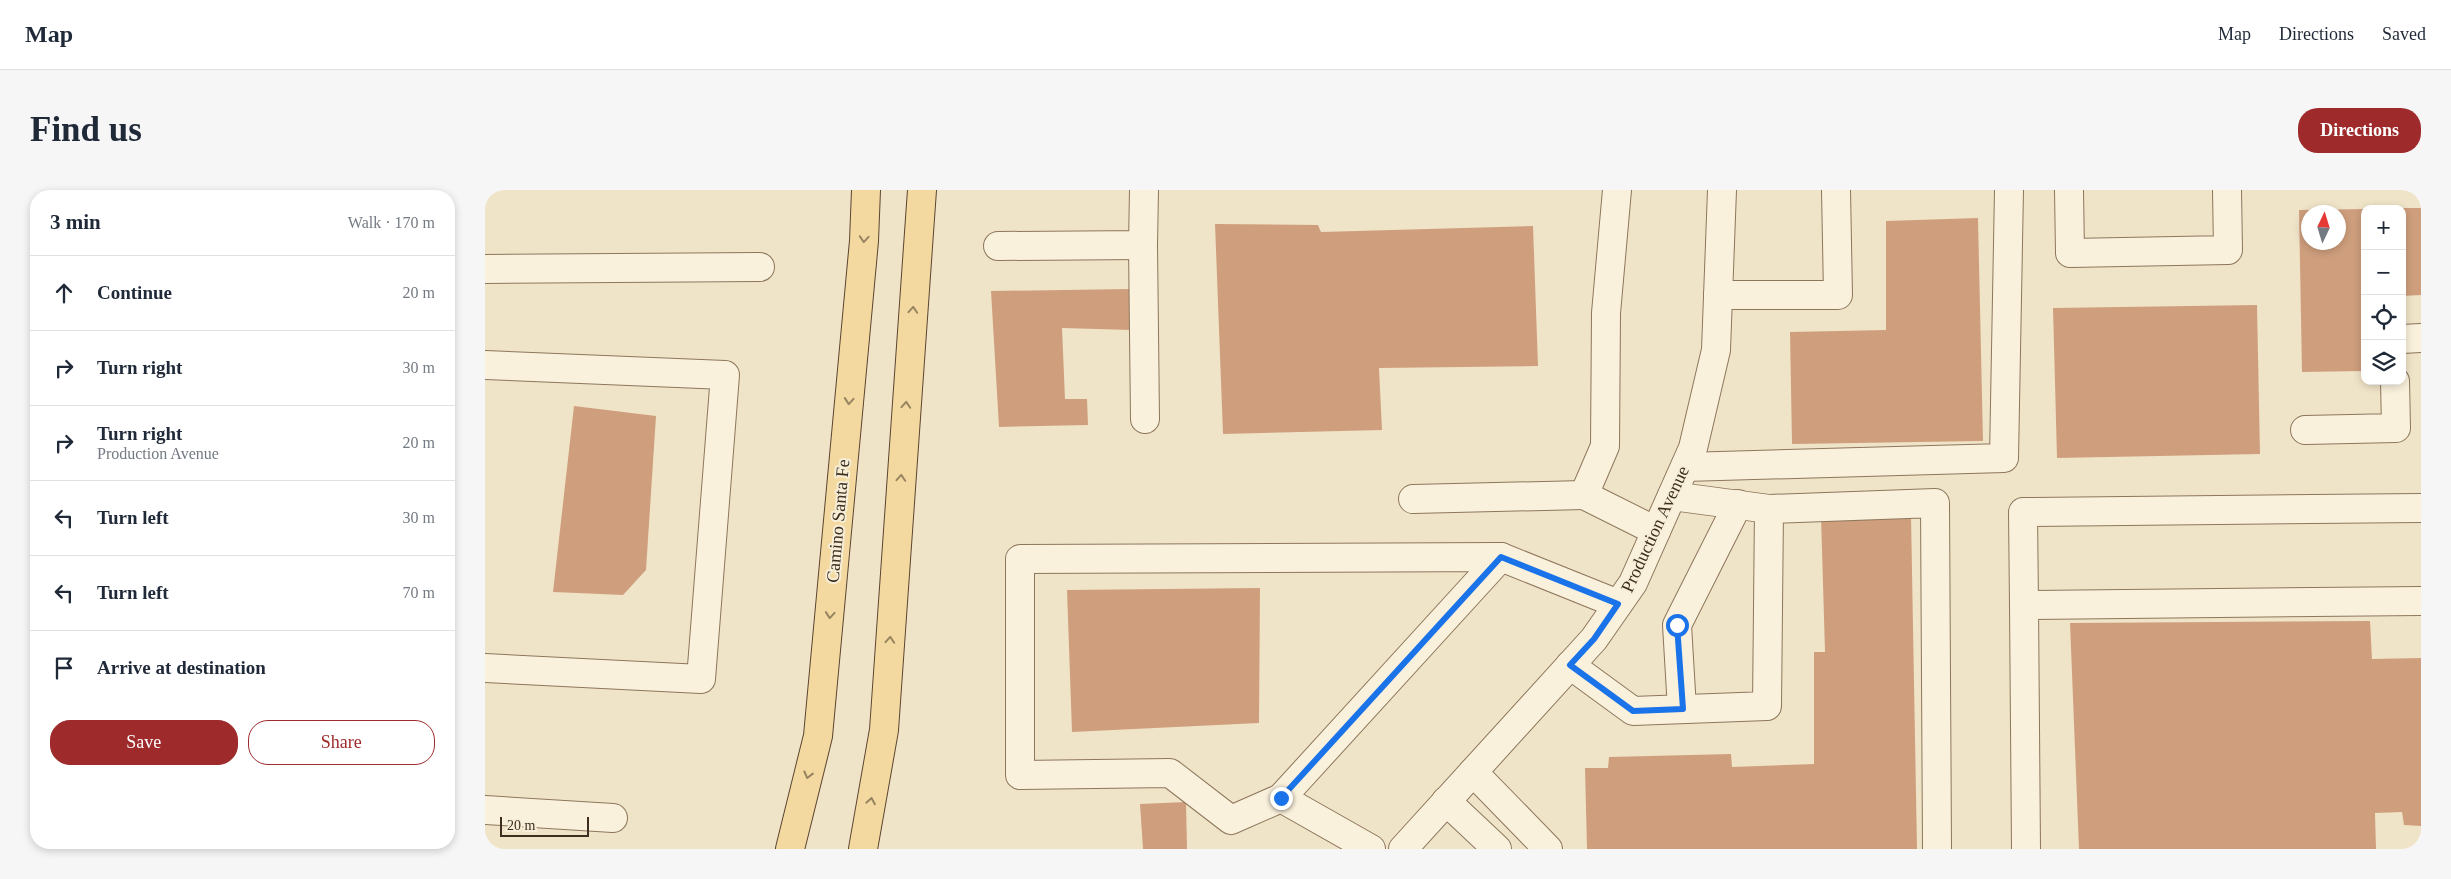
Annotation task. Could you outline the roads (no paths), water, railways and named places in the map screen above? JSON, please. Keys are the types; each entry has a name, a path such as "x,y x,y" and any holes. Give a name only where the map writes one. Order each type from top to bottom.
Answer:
{"main road":[{"name":"Camino Santa Fe","path":"790,849 819,736 864,241 866,190"},
{"path":"863,849 884,730 922,190"}],"street":[{"path":"1144,190 1145,419"},
{"path":"1584,495 1605,446 1606,313 1617,190"},
{"name":"Production Avenue","path":"1403,849 1594,639 1633,583 1693,448 1716,350 1722,190"},
{"path":"1718,296 1838,295 1836,190"},
{"path":"1685,467 2004,458 2009,190"},
{"path":"2069,190 2070,253 2228,250 2227,190"},
{"path":"998,246 1143,246"},
{"path":"485,269 760,267"},
{"path":"2406,339 2421,338"},
{"path":"485,365 725,375 701,680 485,668"},
{"path":"2305,430 2396,428 2395,385"},
{"path":"1413,499 1584,495 1656,531"},
{"path":"1672,496 1769,509 1935,502 1937,849"},
{"path":"1683,709 1677,625 1738,504"},
{"path":"2026,849 2023,512 2421,508"},
{"path":"1570,665 1633,711 1767,706 1769,509"},
{"path":"1501,557 1281,798 1231,820 1169,773 1020,774 1020,559 1501,557 1618,604"},
{"path":"2024,605 2421,601"},
{"path":"1473,772 1548,849"},
{"path":"1281,798 1371,849"},
{"path":"1446,801 1497,849"},
{"path":"485,810 613,818"}]}
